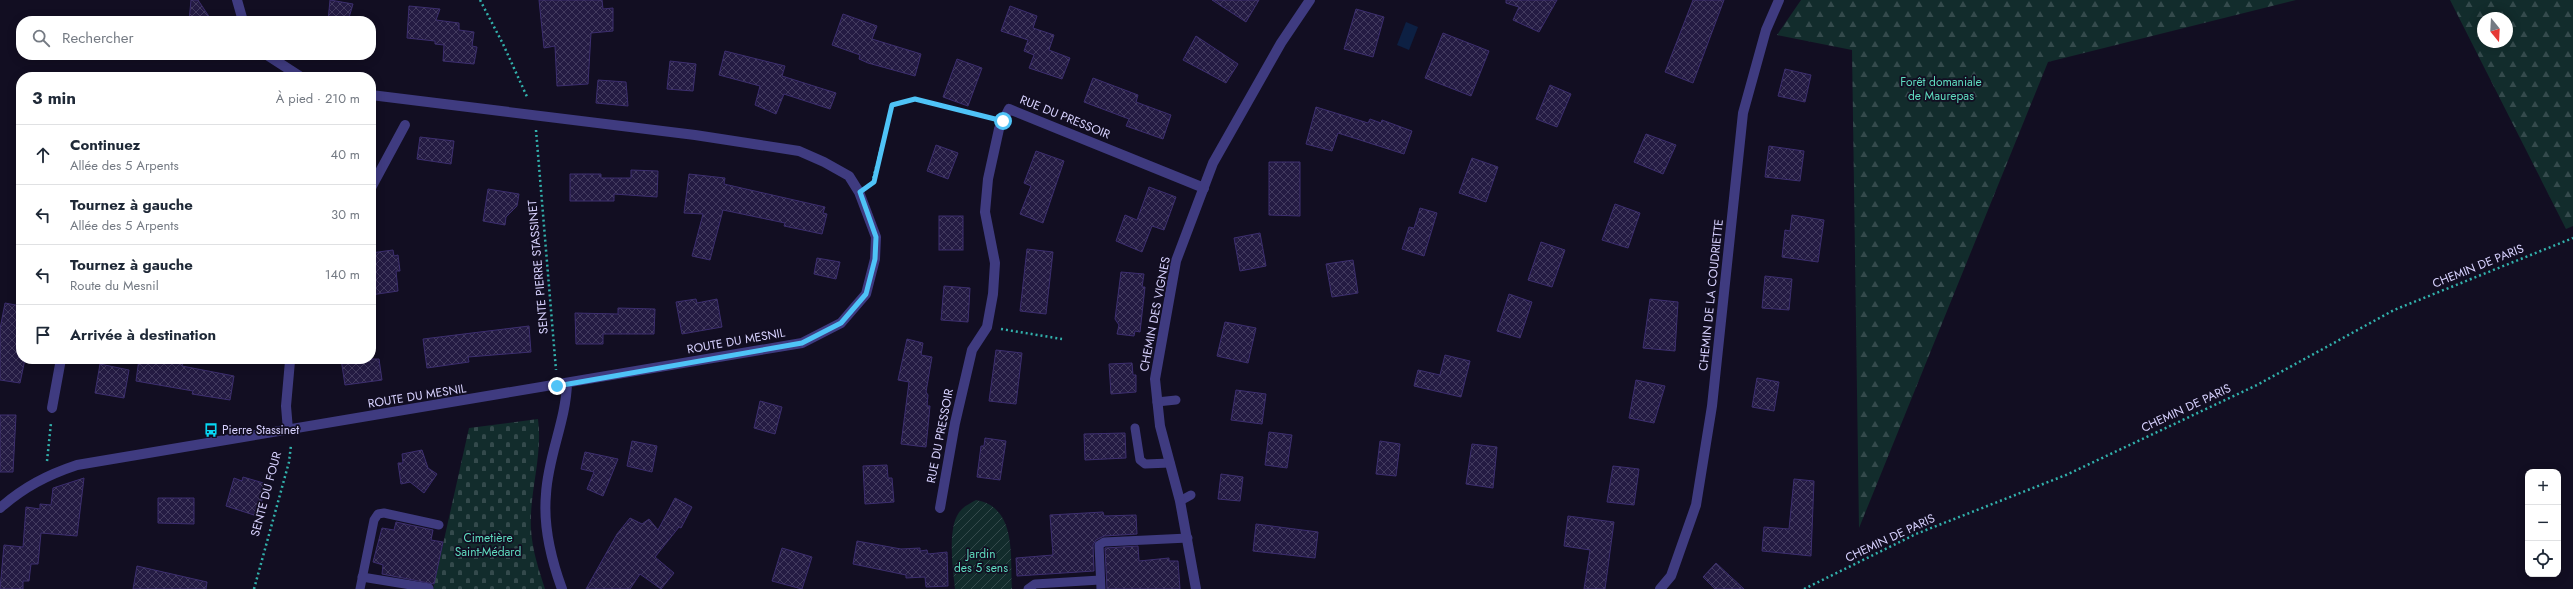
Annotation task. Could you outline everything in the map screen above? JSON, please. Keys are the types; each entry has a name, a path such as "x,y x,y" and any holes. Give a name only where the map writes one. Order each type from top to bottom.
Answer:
{"street":[{"path":"237,0 241,16"},
{"name":"CHEMIN DES VIGNES","path":"1196,589 1188,538 1180,501 1160,426 1155,379 1176,261 1213,163 1281,43 1310,0"},
{"name":"CHEMIN DE LA COUDRIETTE","path":"1660,589 1671,576 1696,505 1712,406 1743,113 1766,30 1779,0"},
{"path":"275,60 293,72"},
{"name":"ROUTE DU MESNIL","path":"0,508 18,492 45,476 77,465 802,343 841,323 866,294 875,259 876,237 860,192 849,176 824,162 799,151 376,96"},
{"name":"RUE DU PRESSOIR","path":"940,508 954,422 972,350 987,327 993,294 995,263 985,212 988,180 999,129 1009,109 1204,188"},
{"path":"376,179 405,125"},
{"path":"52,408 60,364"},
{"path":"288,430 286,406 289,364"},
{"path":"562,384 566,404 558,430 546,494 548,542 562,589"}],"lane":[{"path":"1157,402 1176,400"},
{"path":"1135,428 1140,460 1145,464 1170,463"},
{"path":"1180,501 1191,495"},
{"path":"360,589 374,520 378,514 384,513 439,525"},
{"path":"1028,589 1035,584 1063,586 1101,584 1099,545 1104,542 1188,538"},
{"path":"362,577 429,588"}],"path":[{"path":"480,0 503,44 535,116"},
{"path":"860,192 874,182 892,105 915,99 1003,121"},
{"name":"SENTE PIERRE STASSINET","path":"538,147 562,384"},
{"name":"CHEMIN DE PARIS","path":"1804,589 1916,534 2066,474 2257,385 2394,310 2573,238"},
{"path":"987,327 1062,339"},
{"path":"45,476 52,408"},
{"name":"SENTE DU FOUR","path":"254,589 292,449 288,430"}],"green space":[{"name":"Forêt domaniale de Maurepas","path":"1801,0 2296,0 2048,62 1859,528 1852,50 1777,35"},
{"path":"2450,0 2573,0 2573,226 2566,229"},
{"name":"Cimetière Saint-Médard","path":"538,419 539,447 532,502 531,529 534,552 545,589 433,589 469,428"},
{"name":"Jardin des 5 sens","path":"976,500 989,504 999,512 1005,523 1011,548 1012,589 955,589 952,559 952,535 954,525 957,516 962,509"}],"water":[{"path":"1406,22 1418,27 1409,50 1397,45"}],"building":[{"path":"191,0 198,0 209,16 189,16"},
{"path":"330,0 353,4 349,16 328,16"},
{"path":"539,0 602,0 603,9 613,8 613,31 591,33 588,84 557,86 555,46 544,48"},
{"path":"1212,0 1259,0 1246,22"},
{"path":"1506,0 1557,0 1539,32 1513,20 1519,7 1506,3"},
{"path":"1693,0 1724,0 1693,83 1665,72"},
{"path":"409,6 440,9 436,20 459,23 459,30 474,32 472,46 477,47 474,64 443,61 444,45 435,44 435,41 407,38"},
{"path":"1010,6 1037,16 1033,28 1054,35 1049,50 1070,58 1062,79 1029,68 1034,55 1024,51 1028,40 1001,31"},
{"path":"1356,9 1384,17 1373,57 1344,49"},
{"path":"843,14 877,26 872,39 921,54 915,76 868,63 859,59 860,55 832,45"},
{"path":"1443,33 1489,51 1471,96 1425,78"},
{"path":"1196,36 1238,64 1226,83 1183,60"},
{"path":"725,51 785,66 782,76 836,93 830,109 784,94 776,114 755,105 760,86 719,75"},
{"path":"957,59 982,68 968,106 943,97"},
{"path":"670,61 696,64 693,91 667,89"},
{"path":"1785,69 1811,75 1805,102 1778,96"},
{"path":"1093,78 1138,95 1136,102 1171,115 1163,139 1126,126 1129,119 1084,102"},
{"path":"598,80 626,82 628,106 596,103"},
{"path":"1550,85 1571,94 1557,127 1536,119"},
{"path":"1316,107 1368,123 1370,119 1381,123 1382,120 1412,131 1404,154 1338,133 1332,151 1306,144"},
{"path":"1646,134 1676,145 1663,174 1634,162"},
{"path":"420,137 454,141 451,164 417,159"},
{"path":"936,145 958,153 948,179 927,171"},
{"path":"1769,146 1804,151 1800,181 1765,177"},
{"path":"1036,151 1064,161 1043,223 1020,214 1031,186 1024,183"},
{"path":"1472,158 1498,167 1486,202 1459,193"},
{"path":"1269,162 1300,162 1300,216 1269,215"},
{"path":"631,170 658,171 657,197 614,194 614,201 570,201 570,174 601,174 601,178 631,178"},
{"path":"689,174 725,178 724,184 825,207 823,213 827,214 822,234 784,226 785,223 723,210 710,260 692,256 703,214 684,213"},
{"path":"1149,187 1176,197 1164,230 1152,226 1142,252 1116,241 1125,215 1137,220"},
{"path":"488,189 519,194 517,206 506,217 505,225 483,221"},
{"path":"1615,204 1640,213 1628,248 1602,240"},
{"path":"1420,208 1437,213 1424,256 1402,249 1409,227 1414,228"},
{"path":"1792,215 1824,220 1818,262 1782,257 1785,230 1790,231"},
{"path":"939,216 963,216 963,250 939,250"},
{"path":"1260,233 1266,266 1240,271 1234,238"},
{"path":"1541,242 1565,250 1552,287 1528,280"},
{"path":"1027,249 1053,252 1046,314 1020,311"},
{"path":"393,250 394,256 398,255 400,271 396,271 398,291 376,294 376,252"},
{"path":"817,258 840,262 836,279 814,274"},
{"path":"1353,260 1358,293 1332,297 1326,264"},
{"path":"1121,272 1144,274 1142,287 1145,287 1140,332 1135,331 1134,336 1117,334 1119,325 1115,319"},
{"path":"1765,276 1792,279 1789,310 1762,308"},
{"path":"944,286 970,288 968,322 941,320"},
{"path":"1509,294 1532,302 1520,338 1497,331"},
{"path":"696,299 697,303 717,299 722,327 682,334 676,302"},
{"path":"1650,299 1678,302 1675,351 1643,348"},
{"path":"5,303 16,305 16,364 24,364 20,383 0,380 0,329"},
{"path":"618,308 655,309 654,334 603,334 603,344 576,344 575,313 618,314"},
{"path":"1225,322 1256,328 1248,363 1217,356"},
{"path":"529,326 531,352 468,357 469,362 427,368 423,339"},
{"path":"907,339 923,343 921,355 932,357 926,392 928,395 927,406 930,406 926,447 901,444 909,382 898,380"},
{"path":"996,350 1022,353 1016,404 989,401"},
{"path":"1445,355 1470,361 1461,397 1414,386 1418,370 1440,375"},
{"path":"376,359 379,359 382,380 345,385 342,364 376,364"},
{"path":"1132,363 1133,375 1136,375 1136,392 1111,394 1109,364"},
{"path":"100,364 129,370 124,398 95,393"},
{"path":"138,364 182,364 182,366 234,376 230,400 192,394 193,391 136,381"},
{"path":"1757,378 1779,382 1774,411 1752,407"},
{"path":"1636,380 1665,386 1654,423 1629,418"},
{"path":"1236,390 1266,394 1262,424 1231,420"},
{"path":"760,401 782,407 775,434 754,428"},
{"path":"0,415 16,415 13,472 0,472"},
{"path":"1269,432 1292,435 1287,468 1265,465"},
{"path":"1125,433 1126,458 1085,460 1084,434"},
{"path":"985,438 1006,441 1000,480 977,477 981,446 984,446"},
{"path":"632,441 657,446 652,472 627,466"},
{"path":"1380,441 1400,444 1396,476 1376,474"},
{"path":"1472,444 1497,447 1493,488 1466,484"},
{"path":"422,450 428,468 437,474 424,493 410,482 401,484 398,463 403,463 402,454"},
{"path":"585,452 618,459 603,496 587,489 594,472 581,469"},
{"path":"887,465 888,478 892,478 894,502 865,504 863,466"},
{"path":"1613,466 1639,469 1634,505 1607,502"},
{"path":"1221,474 1243,477 1240,501 1218,499"},
{"path":"243,477 267,484 257,516 226,506 234,478 242,481"},
{"path":"84,478 77,536 41,533 38,564 31,564 29,581 23,581 23,589 0,589 4,545 23,547 26,507 40,509 40,504 51,505 53,488"},
{"path":"1794,479 1814,481 1811,556 1762,551 1764,527 1789,529"},
{"path":"158,498 194,498 194,524 158,523"},
{"path":"675,498 692,507 681,528 679,527 655,557 674,573 661,589 640,574 630,589 586,589 617,534 630,518 642,524 649,519 658,530"},
{"path":"1103,512 1104,516 1136,515 1137,534 1104,536 1096,540 1093,545 1094,571 1017,576 1016,558 1053,555 1050,515"},
{"path":"1568,516 1614,522 1605,589 1584,589 1590,550 1564,546"},
{"path":"396,522 433,530 431,540 443,542 434,584 382,574 383,565 373,562 382,528 394,530"},
{"path":"1256,524 1318,532 1315,558 1253,551"},
{"path":"857,541 901,549 920,548 920,551 927,550 928,554 947,552 948,586 926,587 925,577 906,578 906,575 853,564"},
{"path":"1138,546 1139,561 1169,558 1169,561 1178,561 1180,589 1107,589 1105,548"},
{"path":"782,548 812,557 802,589 772,581"},
{"path":"1716,563 1744,589 1715,589 1703,577"},
{"path":"137,566 207,582 206,589 133,589"}],"place":[{"name":"Pierre Stassinet","path":"211,430"}],"route":[{"path":"557,386 567,383 802,343 841,323 866,294 875,259 876,237 860,192 874,182 892,105 915,99 1003,121"}]}
